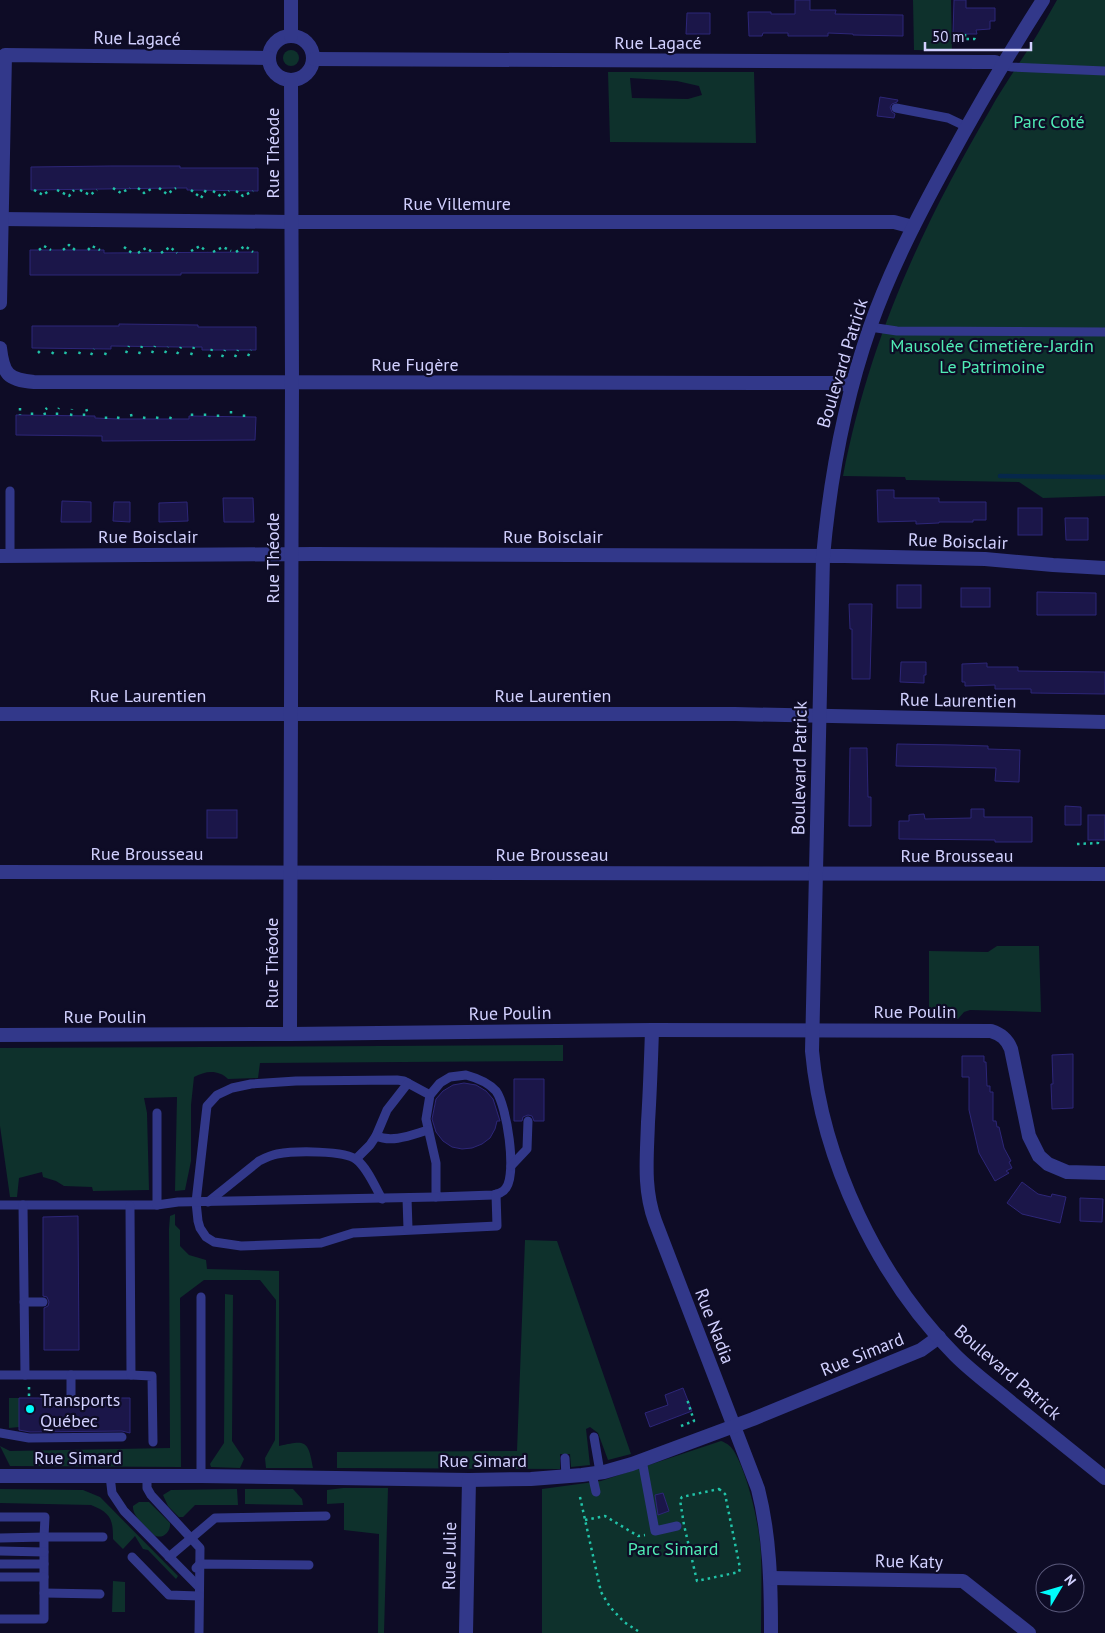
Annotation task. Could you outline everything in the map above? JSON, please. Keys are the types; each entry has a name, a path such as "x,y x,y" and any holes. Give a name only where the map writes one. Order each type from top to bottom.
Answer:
{"street":[{"path":"291,0 291,36"},
{"name":"Boulevard Patrick","path":"1043,0 1002,65 913,227 870,327 852,385 836,451 830,482 823,556 812,1051 816,1083 832,1147 846,1186 887,1266 912,1305 954,1354 978,1376 1105,1478"},
{"path":"291,36 304,40 309,45 314,58 309,72 304,77 291,81 276,76 272,70 269,58 276,41 283,37 291,36"},
{"name":"Rue Lagacé","path":"1,219 5,55 269,58"},
{"name":"Rue Lagacé","path":"314,58 995,62 1002,65"},
{"name":"Rue Théode","path":"290,1034 291,81"},
{"path":"0,303 1,219"},
{"name":"Rue Villemure","path":"1,219 291,222 894,222 913,227"},
{"name":"Rue Fugère","path":"0,348 7,374 26,381 832,383 852,385"},
{"name":"Rue Boisclair","path":"5,556 823,556 985,559 1105,568"},
{"name":"Rue Laurentien","path":"0,714 819,715 1105,722"},
{"name":"Rue Brousseau","path":"0,872 1105,874"},
{"name":"Rue Poulin","path":"0,1036 652,1030 991,1030 1002,1036 1008,1042 1011,1049 1029,1136 1034,1150 1048,1164 1067,1172 1105,1173"},
{"name":"Rue Nadia","path":"652,1030 646,1183 648,1199 654,1221 754,1476 761,1502 771,1578 771,1633"},
{"name":"Rue Simard","path":"0,1476 200,1476 469,1480 566,1477 596,1473 642,1460 734,1426 921,1350 939,1337"},
{"name":"Rue Julie","path":"466,1633 469,1480"},
{"name":"Rue Katy","path":"771,1578 957,1580 969,1584 1029,1633"}],"lane":[{"path":"1002,65 1105,71"},
{"path":"896,108 948,118 967,127"},
{"path":"870,327 897,331 1105,332"},
{"path":"5,556 10,491"},
{"path":"0,1205 157,1206 178,1202 382,1199 436,1197 496,1194 506,1189 509,1182 511,1166 506,1122 500,1099 490,1085 466,1074 450,1077 440,1083 430,1095 426,1119 436,1163 436,1197"},
{"path":"430,1095 408,1083 397,1080 265,1083 232,1088 217,1095 207,1106 196,1202 200,1228 206,1237 214,1242 223,1245 241,1246 321,1244 353,1233 497,1226 496,1194"},
{"path":"356,1158 370,1145 387,1110 408,1083"},
{"path":"157,1113 157,1206"},
{"path":"511,1166 527,1149 528,1121"},
{"path":"376,1136 393,1139 428,1130"},
{"path":"208,1202 260,1161 278,1154 333,1152 356,1158 382,1199"},
{"path":"406,1198 408,1229"},
{"path":"23,1205 25,1375"},
{"path":"130,1206 131,1375"},
{"path":"200,1476 201,1297"},
{"path":"24,1302 44,1302"},
{"path":"0,1375 152,1376 152,1442"},
{"path":"71,1375 71,1398"},
{"path":"0,1433 29,1438 122,1437"},
{"path":"594,1437 596,1492"},
{"path":"565,1458 566,1477"},
{"path":"642,1460 655,1531 678,1526"},
{"path":"110,1476 110,1488 115,1500 188,1576 199,1592"},
{"path":"147,1476 147,1488 151,1496 200,1548 199,1633"},
{"path":"169,1557 215,1518 326,1516"},
{"path":"0,1517 45,1517 44,1619 0,1619"},
{"path":"0,1538 103,1537"},
{"path":"0,1552 44,1552"},
{"path":"132,1557 169,1595 199,1592"},
{"path":"0,1564 44,1564"},
{"path":"188,1576 200,1564 309,1565"},
{"path":"0,1577 44,1577"},
{"path":"44,1592 100,1594"}],"path":[{"path":"965,34 965,39 980,41"},
{"path":"113,188 121,193 130,188"},
{"path":"138,188 144,193 153,188"},
{"path":"159,188 167,194 176,188"},
{"path":"34,190 43,195 50,190"},
{"path":"57,190 69,196 74,190"},
{"path":"80,190 90,195 97,190"},
{"path":"191,190 201,198 206,190"},
{"path":"214,191 222,197 229,191"},
{"path":"236,191 243,196 253,191"},
{"path":"63,250 69,245 75,250"},
{"path":"39,250 44,246 52,250"},
{"path":"88,250 92,246 100,250"},
{"path":"191,252 200,246 208,252"},
{"path":"236,252 244,246 253,252"},
{"path":"124,247 132,253"},
{"path":"161,253 170,247 177,253"},
{"path":"212,252 223,247 231,252"},
{"path":"138,253 146,248 154,253"},
{"path":"126,353 129,346"},
{"path":"139,354 142,346"},
{"path":"152,353 155,346"},
{"path":"165,354 168,347"},
{"path":"177,354 181,347"},
{"path":"191,354 194,347"},
{"path":"38,353 42,348"},
{"path":"52,354 55,348"},
{"path":"65,354 67,348"},
{"path":"79,354 81,349"},
{"path":"91,355 94,349"},
{"path":"105,355 107,349"},
{"path":"209,357 212,350"},
{"path":"222,357 225,350"},
{"path":"235,357 238,350"},
{"path":"248,356 251,350"},
{"path":"20,408 20,415"},
{"path":"45,415 44,411 47,408"},
{"path":"57,415 59,408"},
{"path":"71,416 72,408"},
{"path":"32,415 33,409"},
{"path":"84,416 84,411 91,409"},
{"path":"192,411 192,416"},
{"path":"205,411 205,416"},
{"path":"218,411 218,416"},
{"path":"231,411 231,417"},
{"path":"244,411 244,417"},
{"path":"106,413 106,418"},
{"path":"118,419 119,413"},
{"path":"144,419 145,413"},
{"path":"157,419 158,413"},
{"path":"131,414 132,419"},
{"path":"170,419 172,414"},
{"path":"1077,844 1098,843 1098,840"},
{"path":"681,1426 694,1420 688,1399"},
{"path":"719,1489 725,1494 740,1568 739,1572 697,1581 680,1500 682,1497 719,1489"},
{"path":"580,1497 593,1548 601,1592 610,1607 624,1622 641,1633"},
{"path":"585,1520 605,1516 638,1536 652,1534 655,1531"}],"green space":[{"path":"913,0 951,0 952,51 914,50"},
{"name":"Mausolée Cimetière-Jardin Le Patrimoine","path":"1057,0 1105,0 1105,496 1043,498 1019,482 906,480 905,477 843,476 867,378 900,287 920,242 965,154 996,99"},
{"path":"288,50 294,50 299,55 297,64 288,66 283,61 283,55"},
{"path":"608,72 754,72 756,143 610,142","holes":["630,78 677,81 699,86 702,95 688,99 632,98"]},
{"path":"997,946 1039,946 1041,1012 970,1010 964,1012 958,1019 929,1020 929,951 988,952"},
{"path":"563,1045 563,1061 260,1063 258,1078 228,1079 216,1072 203,1073 194,1077 191,1105 191,1161 185,1190 175,1191 177,1097 144,1098 147,1113 149,1190 93,1191 92,1187 64,1186 43,1177 42,1172 19,1178 17,1197 10,1197 0,1126 0,1048"},
{"path":"175,1214 175,1225 180,1230 180,1246 189,1255 206,1260 207,1269 279,1271 279,1446 295,1443 304,1444 309,1452 313,1468 266,1468 265,1458 275,1440 276,1300 260,1280 204,1280 180,1298 181,1467 10,1466 0,1446 10,1451 170,1448 169,1229 170,1216"},
{"path":"525,1240 557,1241 631,1454 608,1460 598,1433 590,1427 586,1429 590,1465 571,1467 570,1454 560,1454 560,1469 337,1468 337,1452 517,1451"},
{"path":"225,1294 233,1295 232,1441 244,1459 240,1468 211,1467 210,1464 224,1443"},
{"path":"9,1398 19,1398 19,1427 9,1428"},
{"name":"Parc Simard","path":"721,1441 732,1449 740,1463 756,1517 761,1556 761,1633 542,1633 542,1489 601,1481"},
{"path":"388,1488 384,1633 378,1633 379,1534 344,1530 344,1503 327,1504 327,1490"},
{"path":"0,1489 83,1490 100,1497 178,1576 176,1579 148,1550 143,1549 135,1536 123,1549 113,1539 110,1518 98,1508 91,1505 0,1503"},
{"path":"237,1489 238,1505 195,1505 183,1517 179,1517 168,1506 163,1495 171,1490"},
{"path":"245,1489 293,1489 302,1499 303,1505 245,1504"},
{"path":"139,1502 149,1502 170,1523 169,1529 163,1536 154,1535 137,1518 133,1506"},
{"path":"113,1581 125,1582 125,1612 112,1612"}],"building":[{"path":"795,0 810,0 810,10 836,10 835,14 903,15 903,36 828,33 828,36 788,36 788,33 763,33 762,36 749,36 748,12 795,14"},
{"path":"954,0 966,0 966,8 995,8 995,21 990,21 990,29 976,30 977,34 953,34"},
{"path":"687,13 710,13 710,34 686,34"},
{"path":"880,97 898,100 890,107 895,114 894,118 877,116"},
{"path":"31,167 258,168 258,191 187,190 187,188 31,190"},
{"path":"30,250 104,250 104,253 258,252 258,273 30,275"},
{"path":"119,324 256,327 256,350 202,350 202,347 111,346 111,349 32,348 32,326 119,326"},
{"path":"16,415 95,416 95,418 118,419 189,419 189,416 256,417 255,440 102,441 102,436 16,435"},
{"path":"877,490 894,490 894,498 939,498 939,502 986,502 986,520 916,524 916,521 878,522"},
{"path":"223,498 253,498 254,522 224,522"},
{"path":"62,501 91,502 91,522 61,522"},
{"path":"114,502 130,502 130,522 113,521"},
{"path":"187,502 188,521 159,522 159,503"},
{"path":"1018,508 1042,508 1042,535 1018,535"},
{"path":"1065,518 1088,518 1088,540 1066,540"},
{"path":"897,585 921,585 921,608 897,608"},
{"path":"961,588 990,588 990,607 961,607"},
{"path":"1037,592 1096,593 1096,615 1037,615"},
{"path":"849,604 872,604 870,679 852,679 852,629 850,629"},
{"path":"901,662 926,662 924,683 900,682"},
{"path":"987,663 987,667 1018,667 1018,671 1105,672 1105,694 1031,693 1031,689 995,689 995,685 965,686 965,682 962,682 962,664"},
{"path":"897,744 988,746 988,749 1020,750 1019,782 995,781 996,768 896,766"},
{"path":"850,748 867,748 868,797 871,797 871,826 849,826"},
{"path":"1065,806 1081,807 1081,825 1065,825"},
{"path":"971,809 984,809 984,817 1032,817 1032,842 899,839 899,821 909,821 909,815 924,814 925,819 971,818"},
{"path":"207,810 237,810 237,838 207,838"},
{"path":"1088,815 1105,815 1105,840 1088,840"},
{"path":"1073,1054 1073,1108 1052,1109 1052,1055"},
{"path":"962,1056 984,1056 984,1062 986,1062 987,1086 990,1086 990,1092 993,1092 993,1121 996,1121 997,1127 999,1127 1004,1148 1011,1161 1009,1162 1012,1168 1006,1171 1009,1173 995,1181 979,1153 969,1110 969,1077 962,1077"},
{"path":"514,1079 544,1079 544,1121 534,1121 532,1116 528,1115 523,1117 522,1121 514,1121"},
{"path":"464,1083 476,1085 486,1091 493,1099 500,1121 497,1121 490,1138 482,1144 462,1149 452,1147 443,1141 436,1132 432,1119 436,1099 443,1091 453,1085"},
{"path":"1022,1182 1038,1194 1051,1197 1052,1194 1066,1197 1060,1223 1022,1214 1007,1203"},
{"path":"1080,1198 1103,1199 1102,1222 1080,1221"},
{"path":"78,1216 79,1350 44,1350 44,1308 48,1306 49,1302 47,1297 43,1296 43,1217"},
{"path":"683,1388 692,1411 650,1427 645,1413 668,1405 665,1395"},
{"path":"19,1398 65,1398 66,1402 71,1404 75,1403 77,1398 130,1398 130,1433 122,1431 30,1432 19,1430"},
{"path":"663,1493 669,1511 658,1515 655,1495"}],"waterway":[{"path":"1000,476 1105,477"}],"place":[{"name":"Transports Québec","path":"30,1409"}],"park label":[{"name":"Parc Coté","path":"1049,121"}]}
